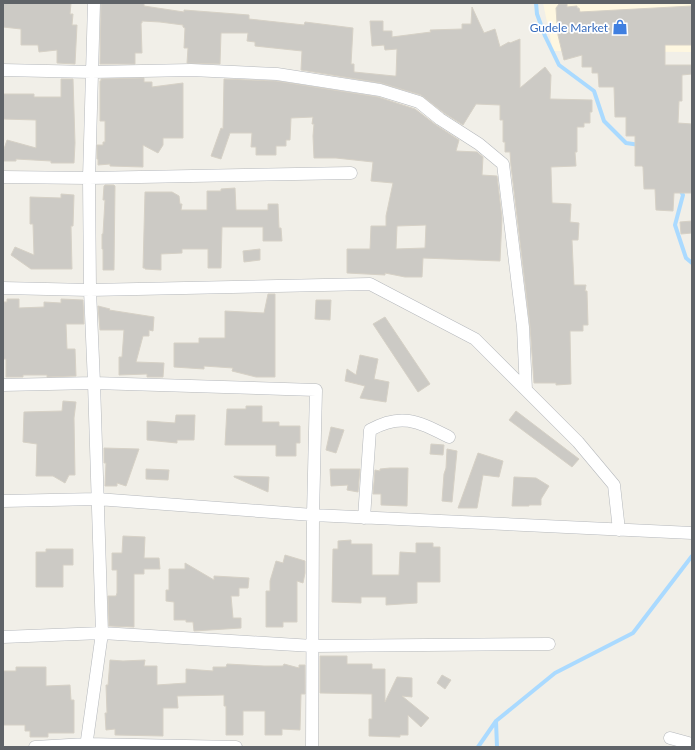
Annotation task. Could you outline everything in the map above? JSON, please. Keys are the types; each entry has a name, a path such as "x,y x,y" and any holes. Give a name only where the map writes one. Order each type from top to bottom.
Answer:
{"street":[{"path":"86,746 102,633 90,290 89,178 94,3"},
{"path":"3,70 92,72 192,70 277,74 380,90 420,102 440,120 479,144 503,164 523,327 526,390"},
{"path":"3,177 89,178 351,173"},
{"path":"3,288 90,290 370,284 476,339 578,442 614,485 619,530"},
{"path":"3,385 94,383 316,390 313,515 312,747"},
{"path":"364,518 370,430 380,424 396,420 410,420 449,437"},
{"path":"3,501 97,499 313,515 692,534"},
{"path":"3,636 102,633 313,646 549,644"},
{"path":"670,738 692,744"},
{"path":"35,747 236,747"}],"shaded area":[{"name":"Gudele Market","path":"543,3 692,3 692,52 553,51"}],"building":[{"path":"3,3 71,3 70,14 73,14 72,25 77,25 75,64 57,63 57,50 39,52 38,45 21,45 21,29 3,27"},
{"path":"101,3 144,3 144,6 184,12 184,10 249,15 249,19 304,25 305,22 353,28 351,64 354,64 354,72 394,76 396,76 397,49 385,50 384,45 372,46 370,21 383,21 383,31 392,31 392,37 431,32 430,30 462,29 462,24 471,24 472,7 484,33 495,29 500,47 509,42 510,43 520,39 520,88 545,67 551,75 550,99 592,100 590,123 584,123 584,127 577,127 577,152 575,152 576,166 551,167 552,203 571,204 570,222 579,223 578,240 572,240 574,285 586,285 585,291 587,291 588,325 583,325 583,331 570,331 571,384 556,385 556,383 534,383 530,326 510,152 505,152 505,142 503,142 503,120 500,120 500,105 476,104 463,125 444,113 421,95 381,83 301,70 302,51 255,46 255,42 247,41 248,33 221,33 220,64 187,63 188,48 184,48 185,28 183,25 160,22 142,21 142,53 135,53 135,64 100,64"},
{"path":"559,4 567,4 567,7 577,6 580,12 692,6 692,45 665,45 665,65 692,65 692,74 682,75 682,101 679,101 678,123 692,124 692,193 674,193 673,211 656,210 655,189 644,189 643,167 635,166 635,136 626,136 626,117 615,117 614,87 599,87 598,73 592,73 592,67 582,67 582,55 564,60 558,35 556,8"},
{"path":"144,78 144,82 152,82 152,87 183,83 183,138 163,138 163,145 158,153 143,145 143,167 110,166 110,164 98,165 97,145 103,145 103,142 105,142 105,121 100,121 101,79"},
{"path":"61,79 73,79 75,143 74,163 51,163 51,161 16,159 16,161 3,161 3,152 7,140 36,148 36,120 3,119 3,94 34,94 34,97 61,97"},
{"path":"224,79 276,81 378,97 415,109 459,140 456,151 477,152 483,157 482,175 497,176 502,218 500,261 423,258 422,277 405,277 385,273 385,275 347,273 347,249 370,249 371,226 386,226 386,216 393,183 371,181 373,162 336,158 314,158 313,117 291,118 290,140 286,140 286,146 276,146 276,155 256,155 256,147 251,147 252,133 230,133 221,159 211,156 221,128 223,129","holes":["426,225 425,248 396,249 397,226"]},
{"path":"105,185 115,186 114,270 103,270 102,234"},
{"path":"235,188 236,210 268,210 268,204 278,204 279,228 281,228 282,241 263,241 263,227 222,227 221,268 208,268 208,249 182,249 182,253 161,254 161,270 143,268 145,192 172,192 179,196 180,204 182,204 181,210 207,210 207,191 221,191 221,189"},
{"path":"61,194 74,195 73,226 71,226 72,269 31,269 11,255 15,247 34,255 33,224 30,224 30,197 61,198"},
{"path":"692,221 692,233 681,234 680,222"},
{"path":"260,249 260,260 244,262 243,251"},
{"path":"268,294 275,294 275,377 256,377 232,371 233,368 204,366 204,369 174,367 174,343 199,343 199,338 225,338 225,311 264,313"},
{"path":"7,299 19,299 19,308 44,307 44,302 61,303 61,299 83,300 84,324 66,324 67,349 75,349 76,376 47,377 47,375 23,375 23,377 6,377 6,359 3,359 3,302 7,302"},
{"path":"316,300 331,300 330,320 315,319"},
{"path":"98,306 110,309 109,310 154,317 153,331 149,330 149,336 143,336 136,362 164,363 163,377 147,377 147,374 119,375 119,357 122,357 124,330 100,330"},
{"path":"385,317 430,384 418,392 373,324"},
{"path":"360,355 378,359 374,379 389,382 386,402 360,398 365,386 345,381 347,369 356,375"},
{"path":"63,401 76,402 74,418 75,475 69,475 65,483 53,476 36,476 37,444 23,442 24,412 62,411"},
{"path":"246,406 262,406 262,422 279,422 279,426 300,426 300,443 296,443 296,456 276,456 276,445 225,445 227,409 246,409"},
{"path":"516,411 579,459 572,467 509,420"},
{"path":"176,415 195,415 194,440 177,440 177,443 147,440 147,421 175,423"},
{"path":"331,427 344,430 336,453 326,450"},
{"path":"431,444 444,445 443,455 430,454"},
{"path":"104,448 139,449 126,486 117,483 117,486 105,486 106,463 104,463"},
{"path":"447,449 457,451 452,502 442,501"},
{"path":"478,453 503,461 499,477 483,475 477,508 458,508"},
{"path":"408,468 407,506 381,505 381,494 373,494 375,470 380,471 380,469"},
{"path":"146,469 169,470 168,480 146,479"},
{"path":"330,469 360,469 358,492 347,490 348,485 331,486"},
{"path":"234,477 269,477 268,492"},
{"path":"514,477 536,478 549,486 541,499 541,505 512,506"},
{"path":"123,536 145,537 144,558 159,558 160,569 144,569 144,574 134,574 134,627 109,626 108,596 116,596 117,593 117,570 112,570 112,553 122,553"},
{"path":"351,540 351,544 372,544 372,575 399,575 400,552 416,553 416,543 433,543 433,547 440,547 440,582 417,582 417,603 386,605 386,597 361,597 361,603 332,602 333,549 338,549 338,541"},
{"path":"46,549 73,549 73,565 63,565 63,587 36,587 36,552 46,552"},
{"path":"285,555 305,561 303,583 297,581 297,622 283,622 283,627 266,627 266,591 270,591 270,581 276,561 283,563"},
{"path":"185,563 214,580 214,576 249,578 248,588 239,588 239,596 231,596 233,618 241,618 241,628 194,631 193,622 186,622 186,620 174,620 174,602 166,601 166,590 169,590 169,569 185,569"},
{"path":"320,656 347,656 347,664 372,664 372,669 385,669 385,702 397,677 412,678 412,697 402,696 429,718 421,727 408,715 408,735 400,735 400,737 369,736 369,719 372,719 372,694 320,693"},
{"path":"110,660 145,660 144,666 157,666 157,685 186,683 186,669 213,671 213,667 226,667 227,664 283,666 284,664 299,668 299,665 305,665 305,694 301,694 300,730 282,729 282,735 265,735 265,711 243,711 243,735 226,735 226,706 224,706 224,695 177,696 178,708 163,708 163,736 115,735 115,729 106,730 106,685 108,685"},
{"path":"16,667 46,667 46,686 70,685 71,700 74,700 74,733 48,733 48,737 30,737 30,731 25,731 25,725 3,725 3,671 16,671"},
{"path":"442,675 451,680 445,689 437,683"}],"waterway":[{"path":"536,3 537,14 545,36 559,65 594,91 604,121 626,143 640,145"},
{"path":"679,188 683,195 675,225 686,258 692,263"},
{"path":"478,747 496,721 555,673 633,633 692,556"},
{"path":"496,721 497,747"}],"place":[{"name":"Gudele Market","path":"620,27"}]}
